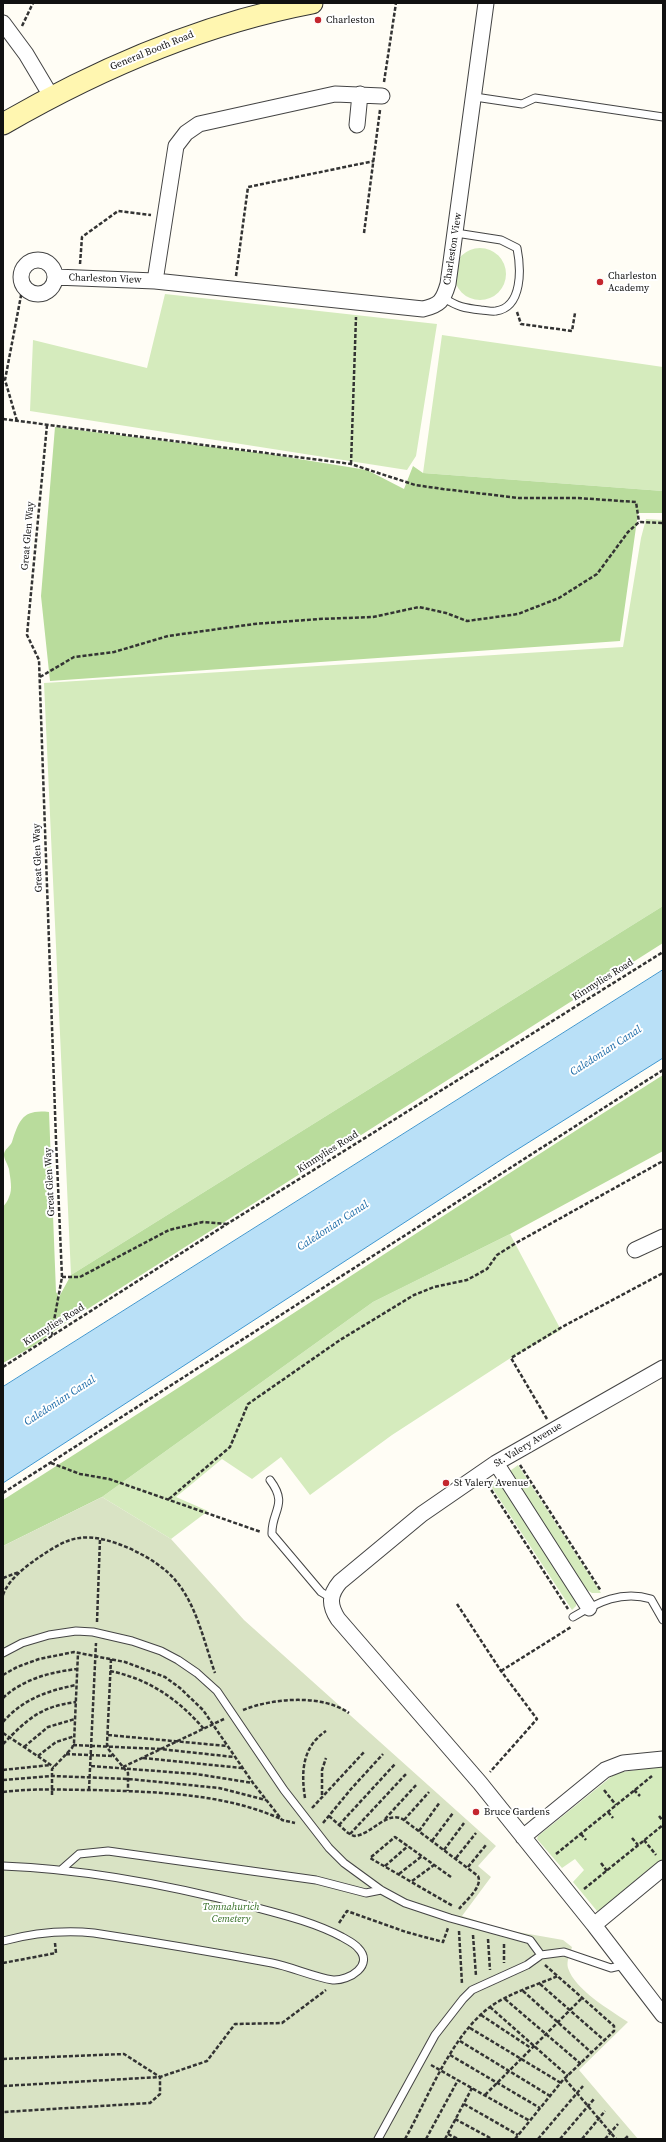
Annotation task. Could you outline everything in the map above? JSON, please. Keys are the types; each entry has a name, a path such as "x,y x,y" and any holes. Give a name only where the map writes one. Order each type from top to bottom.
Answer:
{"street":[{"name":"General Booth Road","path":"3,124 51,96 97,73 186,37 228,23 312,3"},
{"name":"Charleston View","path":"55,277 155,281 423,309 436,306 444,298 448,284 475,97 486,3"},
{"path":"3,23 39,75 51,96"},
{"name":"Charleston View","path":"155,281 176,146 186,133 199,124 335,94 382,96"},
{"path":"357,125 360,94"},
{"name":"Charleston View","path":"33,261 43,261 52,267 55,277 51,288 42,293 31,293 23,285 22,271 24,266 33,261"},
{"path":"636,1250 663,1237"},
{"name":"St. Valery Avenue","path":"331,1598 334,1590 340,1582 422,1514 512,1453 663,1368"},
{"path":"496,1463 589,1608"},
{"path":"331,1598 331,1608 338,1619 480,1783 594,1924 663,2016"},
{"path":"523,1837 609,1768 623,1763 660,1766"},
{"path":"594,1924 660,1862"}],"lane":[{"path":"475,97 522,104 535,98 663,117"},
{"path":"444,298 458,307 496,312 510,305 517,291 520,265 517,248 501,240 456,233"},
{"path":"270,1480 277,1489 280,1500 272,1526 272,1534 321,1592 331,1598"},
{"path":"573,1617 606,1599 639,1595 651,1599 663,1620"},
{"path":"3,1653 22,1644 49,1635 76,1631 96,1633 161,1651 198,1673 217,1691 260,1757 308,1816 329,1848 344,1863 381,1890 405,1903 459,1921 530,1940 539,1956"},
{"path":"62,1869 79,1854 108,1851 316,1880 366,1893 381,1890"},
{"path":"3,1866 62,1869 100,1874 213,1896 275,1913 332,1932 358,1947 362,1954 363,1962 360,1970 355,1975 341,1980 333,1980 274,1963 94,1933 71,1931 19,1936 3,1940"},
{"path":"378,2139 421,2059 445,2021 463,1999 477,1988 505,1975 539,1956 564,1952 611,1968 624,1965"}],"path":[{"path":"12,35 26,22 33,3"},
{"path":"364,233 396,3"},
{"path":"234,289 248,187 374,161"},
{"path":"79,277 82,237 118,211 164,217"},
{"path":"17,421 4,381 23,285"},
{"path":"512,300 522,324 572,331 575,313"},
{"path":"350,464 356,302"},
{"path":"3,419 350,464 415,485 443,489 519,498 578,498 636,502 639,522"},
{"name":"Great Glen Way","path":"47,425 27,635 39,660 40,677 62,1276 51,1337"},
{"path":"40,677 74,657 114,652 168,636 319,618 373,617 419,607 446,613 467,620 518,614 559,598 597,574 628,532 639,522 663,524"},
{"name":"Kinmylies Road","path":"3,1367 227,1224 663,952"},
{"path":"3,1493 663,1070"},
{"path":"169,1499 230,1447 248,1404 340,1340 414,1295 434,1287 468,1280 487,1269 497,1255 516,1243 663,1161"},
{"path":"62,1276 80,1277 169,1230 203,1222 227,1224"},
{"path":"553,1430 511,1358 562,1327 663,1273"},
{"path":"512,1453 606,1599"},
{"path":"51,1463 80,1474 109,1479 266,1534 272,1534"},
{"path":"3,1595 15,1577 29,1564 61,1544 79,1538 100,1538 142,1555 162,1567 176,1580 191,1606 224,1700"},
{"path":"90,1790 100,1538"},
{"path":"3,1578 22,1571"},
{"path":"457,1604 501,1671 537,1719 480,1783"},
{"path":"501,1671 572,1627"},
{"path":"52,1795 52,1776 54,1767 74,1745 78,1653"},
{"path":"3,1675 17,1667 56,1654 78,1653 95,1655 142,1667 165,1677 180,1688 203,1710 252,1783 282,1820"},
{"path":"111,1659 108,1745 114,1756 128,1773 128,1791"},
{"path":"3,1698 24,1683 40,1676 57,1671 77,1669"},
{"path":"110,1671 145,1681 164,1692 179,1702 204,1729"},
{"path":"3,1722 22,1703 56,1689 76,1685"},
{"path":"3,1744 31,1717 42,1711 76,1702"},
{"path":"24,1747 48,1727 75,1719"},
{"path":"308,1816 304,1790 303,1763 310,1745 326,1731"},
{"path":"3,1733 54,1767"},
{"path":"108,1735 227,1746"},
{"path":"38,1756 56,1742 74,1736"},
{"path":"74,1745 108,1745 234,1757"},
{"path":"308,1816 322,1796 365,1751"},
{"path":"66,1754 114,1756"},
{"path":"3,1792 52,1788 128,1791 218,1800 247,1807 282,1820 315,1828 329,1816 351,1788 383,1754"},
{"path":"143,1757 242,1768"},
{"path":"322,1796 322,1770 326,1758"},
{"path":"3,1770 50,1764"},
{"path":"339,1824 395,1764"},
{"path":"90,1766 196,1774 252,1783"},
{"path":"552,1857 608,1812 660,1766"},
{"path":"350,1834 406,1774"},
{"path":"3,1780 52,1776 128,1780 219,1788 266,1800"},
{"path":"382,1823 417,1784"},
{"path":"599,1785 616,1805"},
{"path":"634,1790 640,1796"},
{"path":"404,1820 429,1792"},
{"path":"419,1831 440,1802"},
{"path":"432,1841 453,1812"},
{"path":"608,1812 613,1818"},
{"path":"329,1816 350,1834 362,1835 395,1816 404,1820 468,1867 478,1876 480,1880 474,1892 450,1918 443,1942 406,1932 347,1911 332,1932"},
{"path":"659,1816 663,1821"},
{"path":"444,1850 464,1823"},
{"path":"581,1892 663,1825"},
{"path":"456,1858 476,1833"},
{"path":"581,1834 586,1840"},
{"path":"451,1877 395,1837 370,1858 412,1881 458,1910"},
{"path":"632,1838 638,1845"},
{"path":"644,1840 660,1862"},
{"path":"468,1867 486,1845"},
{"path":"385,1866 408,1846"},
{"path":"398,1874 422,1856"},
{"path":"601,1863 607,1871"},
{"path":"412,1881 434,1865"},
{"path":"459,1921 463,1999"},
{"path":"472,1924 477,1988"},
{"path":"487,1929 490,1981"},
{"path":"504,1933 505,1975"},
{"path":"3,1963 56,1953"},
{"path":"515,2139 560,2083 614,2031 614,2026 558,1976 539,1956"},
{"path":"405,2139 440,2070 460,2041 481,2015 490,2007 505,1998 558,1976"},
{"path":"3,2086 160,2077 207,2061 235,2024 282,2022 341,1980"},
{"path":"540,1984 605,2041"},
{"path":"523,1991 592,2053"},
{"path":"505,1998 581,2064"},
{"path":"485,2095 582,1998"},
{"path":"490,2007 532,2047 568,2076"},
{"path":"481,2015 532,2047"},
{"path":"470,2028 560,2083"},
{"path":"460,2041 550,2096"},
{"path":"3,2059 124,2054 160,2077"},
{"path":"450,2055 540,2108"},
{"path":"421,2059 530,2121"},
{"path":"3,2112 150,2103 160,2094 160,2077"},
{"path":"565,2079 616,2139"},
{"path":"426,2139 458,2080"},
{"path":"538,2139 583,2086"},
{"path":"445,2139 472,2088"},
{"path":"560,2139 594,2099"},
{"path":"464,2104 518,2135"},
{"path":"582,2139 605,2111"},
{"path":"455,2119 492,2139"},
{"path":"604,2139 618,2124"},
{"path":"448,2134 458,2139"},
{"path":"625,2139 629,2135"}],"green space":[{"path":"475,248 485,248 495,252 502,259 506,269 506,279 502,289 495,296 485,300 475,300 465,296 458,289 454,279 454,269 458,259 465,252"},
{"path":"165,294 437,324 416,456 407,470 30,411 33,340 147,368"},
{"path":"442,335 663,367 663,491 423,473"},
{"path":"55,427 268,454 367,470 404,489 413,466 423,473 663,491 663,513 638,513 620,641 50,681 41,596"},
{"path":"646,519 663,520 663,906 71,1275 44,683 623,647 641,538"},
{"path":"660,560 663,560 663,627"},
{"path":"663,906 663,943 64,1324 32,1347 3,1363 3,1207 9,1198 11,1187 9,1169 4,1155 5,1151 12,1142 20,1122 28,1114 33,1112 49,1112 56,1292 59,1297 71,1275"},
{"path":"663,1075 663,1151 510,1234 373,1302 102,1497 3,1546 3,1500"},
{"path":"510,1234 561,1330 509,1359 392,1435 310,1495 281,1457 252,1479 222,1459 176,1497 208,1511 171,1539 102,1497 373,1302"},
{"path":"518,1465 601,1593 592,1593 584,1588 510,1471"},
{"path":"494,1480 499,1481 577,1599 576,1606 572,1610 489,1483"},
{"name":"Tomnahurich Cemetery","path":"102,1497 171,1539 244,1620 496,1846 478,1866 491,1877 462,1916 506,1930 563,1940 572,1947 568,1958 568,1968 572,1976 585,1992 628,2022 579,2070 638,2139 3,2139 3,1546"},
{"path":"663,1766 663,1860 605,1908 597,1911 573,1882 584,1870 575,1859 562,1868 537,1839 538,1836 616,1773"}],"water":[{"name":"Caledonian Canal","path":"663,970 663,1058 507,1156 3,1483 3,1387"}],"place":[{"name":"Charleston","path":"318,20"},
{"name":"Charleston Academy","path":"600,282"},
{"name":"St Valery Avenue","path":"446,1483"},
{"name":"Bruce Gardens","path":"476,1812"}]}
